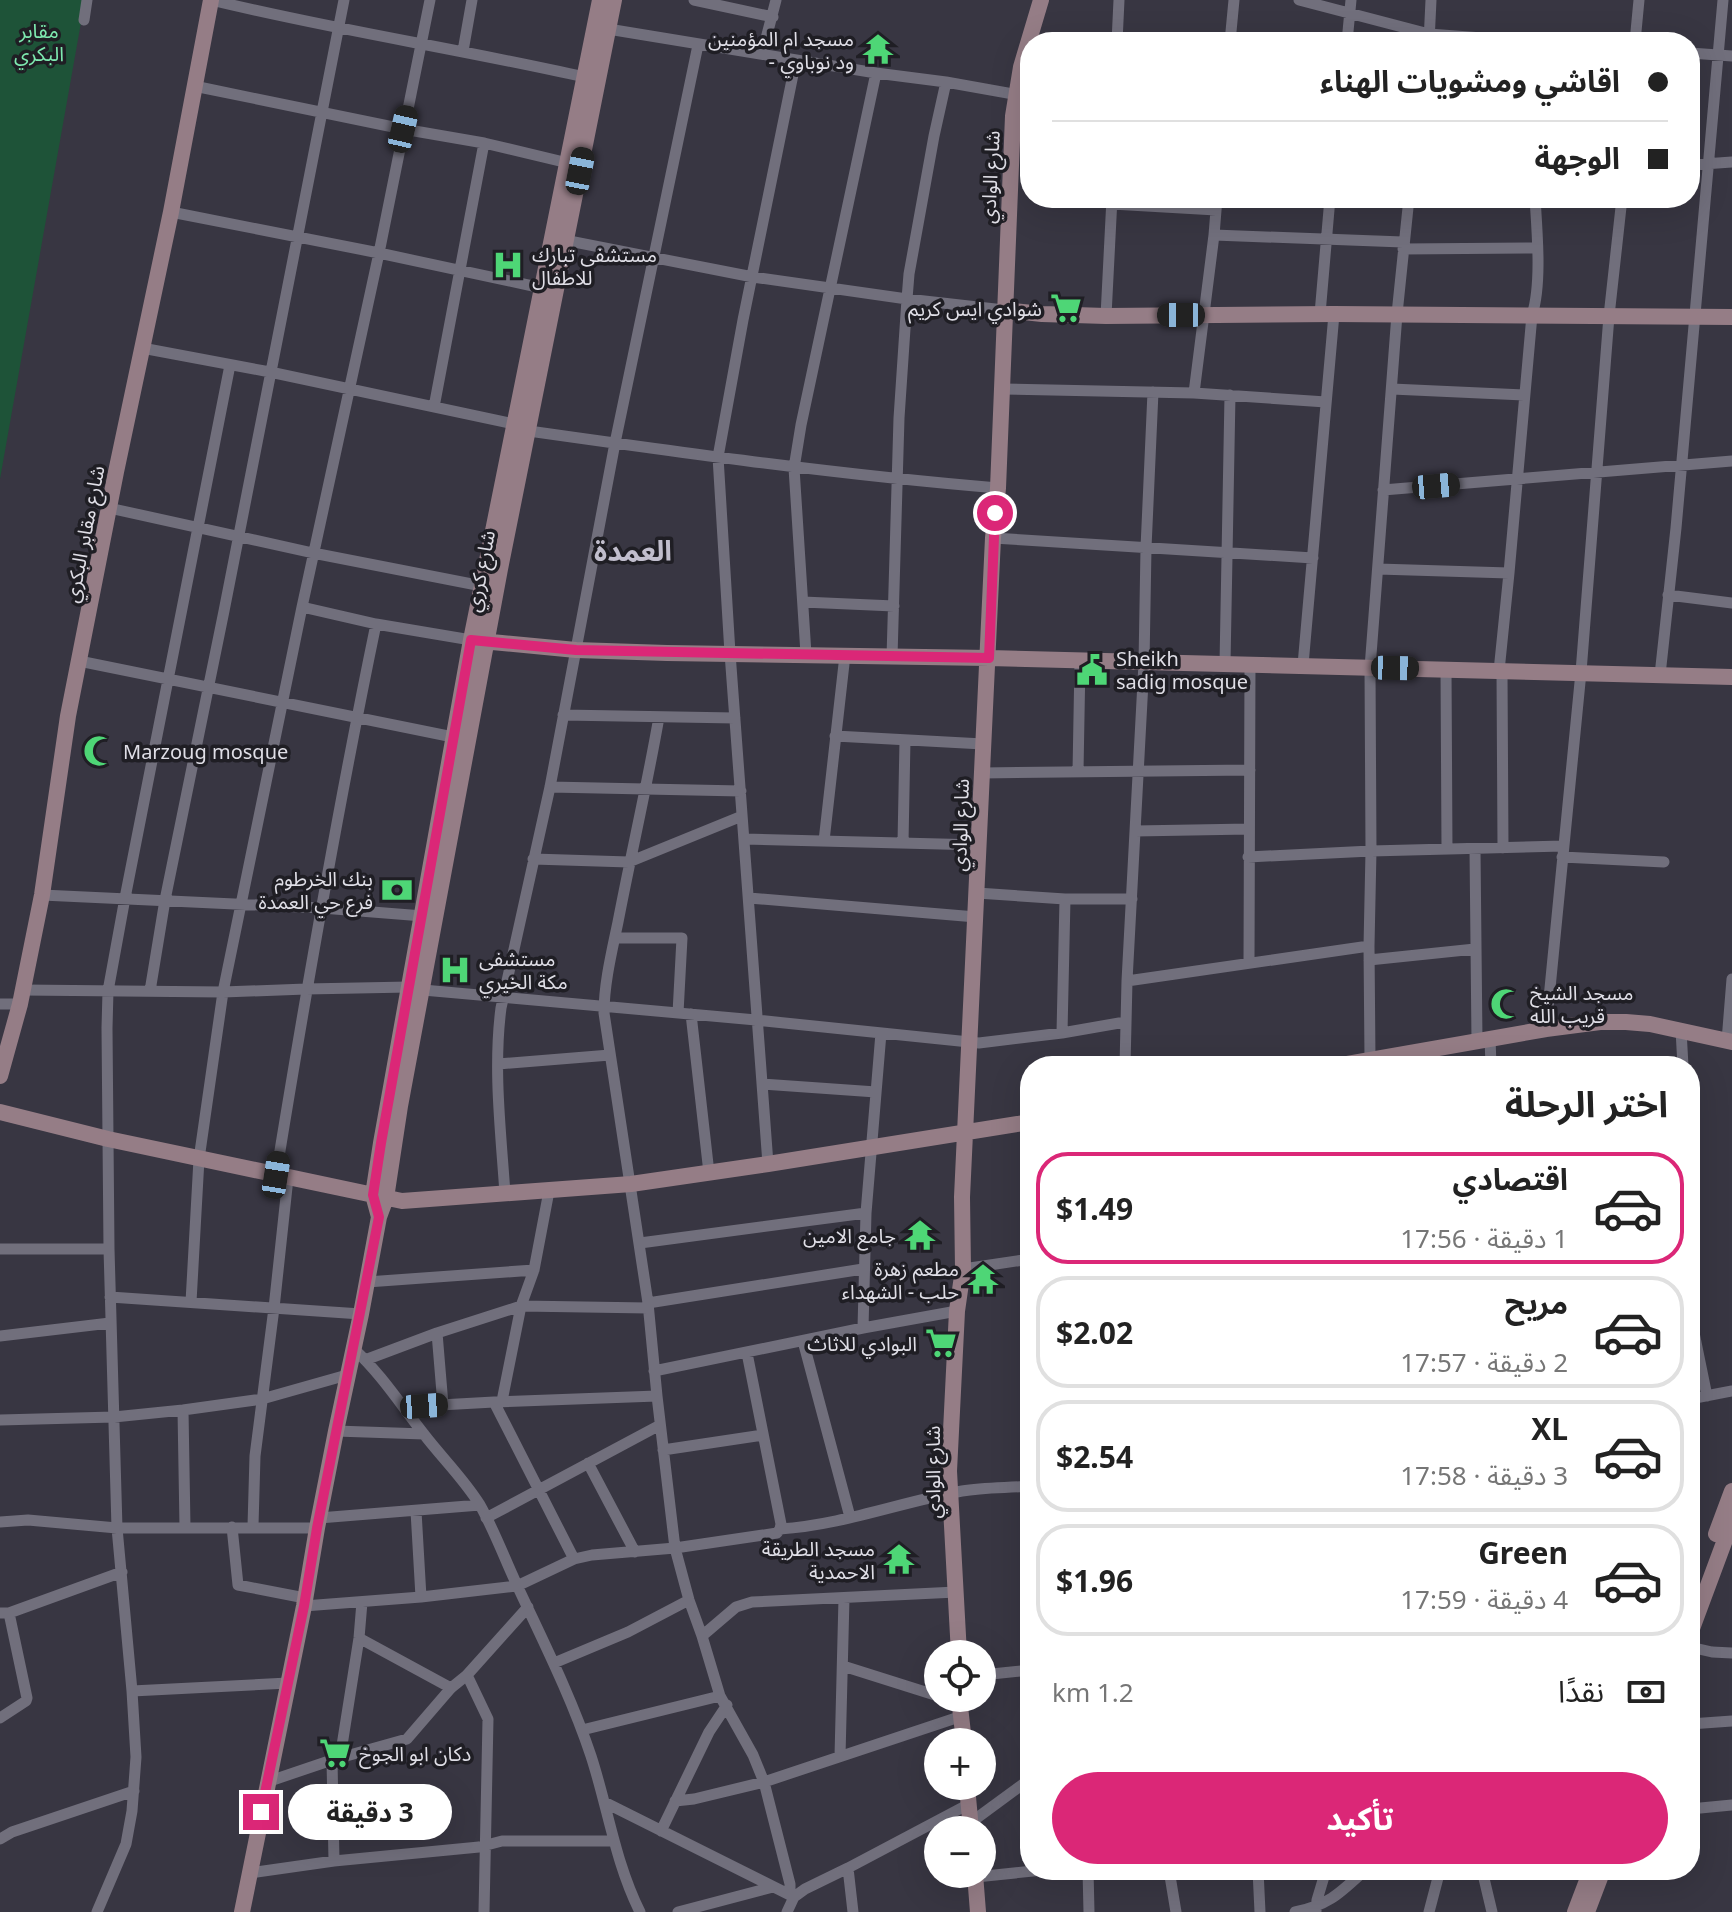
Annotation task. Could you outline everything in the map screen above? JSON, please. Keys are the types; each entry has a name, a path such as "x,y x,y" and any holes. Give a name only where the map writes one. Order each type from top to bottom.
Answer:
{"main road":[{"name":"شارع مقابر البكري","path":"0,1076 21,997 42,895 79,661 211,0"},
{"name":"شارع كرري","path":"521,428 542,288 560,239 568,163 600,0"},
{"name":"شارع كرري","path":"379,1197 416,989 437,901 479,641 482,586 501,526 560,239 614,0"},
{"name":"شارع الوادي","path":"1031,32 1041,0"},
{"name":"شارع الوادي","path":"958,1640 950,1439 957,1311 963,1269 962,1197 993,538 998,488 1009,187 1020,116"},
{"path":"1004,310 1106,316 1397,314 1732,317"},
{"name":"شارع كرري","path":"416,989 423,916 453,737 479,641 495,599 501,526"},
{"path":"495,599 507,635 523,646"},
{"path":"479,641 576,650 1732,677"},
{"path":"1388,1056 1609,1021 1650,1024 1730,1041"},
{"path":"0,1112 199,1159 408,1201 631,1184 1020,1124"},
{"path":"242,1912 347,1375 359,1354 361,1314 379,1217 379,1197"},
{"path":"1700,1576 1732,1491"},
{"path":"1700,1613 1725,1561 1732,1521"},
{"path":"969,1800 970,1816"},
{"path":"1575,1912 1587,1880"},
{"path":"1587,1912 1599,1880"},
{"path":"976,1888 978,1912"}],"street":[{"path":"84,20 87,0"},
{"path":"211,0 584,77"},
{"path":"150,991 165,900 344,0"},
{"path":"191,1302 199,1159 223,992 430,0"},
{"path":"463,51 472,0"},
{"path":"694,0 773,17"},
{"path":"762,54 776,0"},
{"path":"1117,32 1119,0"},
{"path":"1231,32 1234,0"},
{"path":"1299,0 1350,6 1414,32"},
{"path":"1429,32 1431,0"},
{"path":"1636,32 1639,0"},
{"path":"1660,675 1723,0"},
{"path":"1348,32 1350,6"},
{"path":"608,29 1020,95"},
{"path":"505,1194 498,1030 550,787 615,443 698,45"},
{"path":"1700,54 1732,56"},
{"path":"768,1164 718,457 796,60"},
{"path":"806,654 794,468 876,73"},
{"path":"892,657 907,299 928,165 946,82"},
{"path":"194,86 484,143 568,163"},
{"path":"434,407 484,143"},
{"path":"1700,164 1732,162"},
{"path":"1106,316 1112,208"},
{"path":"1194,393 1216,208"},
{"path":"1303,665 1326,402 1326,239 1329,208"},
{"path":"1370,1056 1370,668 1408,208"},
{"path":"1503,848 1500,671 1524,395 1532,315 1537,300 1535,208"},
{"path":"1546,1029 1581,672 1609,316 1621,208"},
{"path":"171,212 542,288"},
{"path":"1214,235 1537,248"},
{"path":"560,239 753,277 1004,310"},
{"path":"142,348 270,372 521,428 794,468 998,488"},
{"path":"97,1912 126,1844 136,1757 117,1528 110,1323 108,991 230,365"},
{"path":"1002,389 1194,393 1326,402"},
{"path":"1392,389 1524,395"},
{"path":"1125,1056 1144,663 1153,392"},
{"path":"1225,664 1230,395"},
{"path":"1383,490 1732,461"},
{"path":"109,508 482,586"},
{"path":"993,538 1313,558"},
{"path":"1378,569 1509,573"},
{"path":"1668,595 1732,603"},
{"path":"803,602 894,606"},
{"path":"302,607 376,624 479,641"},
{"path":"253,1526 253,1471 274,1308 282,1177 306,989 376,624"},
{"path":"824,841 845,655"},
{"path":"79,661 453,737"},
{"path":"1078,772 1080,661"},
{"path":"1249,962 1250,664"},
{"path":"1446,669 1447,849"},
{"path":"563,715 735,718"},
{"path":"659,717 604,1006 640,1243 675,1548 689,1600 724,1701 764,1782 790,1884 792,1896 787,1912"},
{"path":"835,736 983,744"},
{"path":"903,843 905,740"},
{"path":"982,773 1250,770"},
{"path":"550,787 741,791"},
{"path":"533,859 629,862 742,816"},
{"path":"1135,831 1249,829"},
{"path":"744,839 980,845"},
{"path":"1248,857 1503,848 1664,862"},
{"path":"1475,849 1475,949 1483,1040 1488,1056"},
{"path":"977,893 1065,899 1132,899"},
{"path":"42,895 322,908 423,916"},
{"path":"749,898 976,917"},
{"path":"1062,1033 1065,899"},
{"path":"615,938 682,938 678,1013"},
{"path":"1127,981 1369,946"},
{"path":"1369,960 1475,949"},
{"path":"1730,1041 1732,979"},
{"path":"0,1004 21,997 108,991 416,989 987,1043 1125,1022"},
{"path":"691,1014 709,1173"},
{"path":"1681,1030 1682,1056"},
{"path":"863,1328 866,1213 881,1033"},
{"path":"498,1064 610,1055"},
{"path":"762,1084 876,1092"},
{"path":"549,1191 534,1270 521,1306 498,1401 574,1559"},
{"path":"640,1243 866,1213"},
{"path":"0,1249 109,1249"},
{"path":"963,1269 1020,1260"},
{"path":"640,1912 626,1882 582,1730 480,1505 359,1354 521,1306 648,1306 863,1269"},
{"path":"367,1282 534,1270"},
{"path":"110,1297 361,1314"},
{"path":"654,1371 957,1311"},
{"path":"0,1336 110,1323"},
{"path":"437,1333 443,1405"},
{"path":"803,1341 850,1517"},
{"path":"747,1353 780,1529"},
{"path":"1700,1362 1707,1396"},
{"path":"0,1420 114,1417 183,1410 262,1399 347,1375"},
{"path":"1700,1397 1732,1391"},
{"path":"404,1407 657,1396"},
{"path":"183,1410 185,1527"},
{"path":"486,1518 660,1425"},
{"path":"336,1431 424,1434"},
{"path":"663,1450 763,1435"},
{"path":"588,1463 635,1552"},
{"path":"232,1527 238,1585 304,1602 362,1602 517,1586 574,1559 592,1555 675,1548 774,1534 780,1529 850,1517 964,1491 1020,1487"},
{"path":"0,1522 28,1520 117,1528 232,1527 318,1523 480,1505"},
{"path":"416,1511 421,1597"},
{"path":"0,1718 27,1698 4,1613 122,1572"},
{"path":"702,1636 736,1607 752,1602 956,1592"},
{"path":"840,1756 844,1598"},
{"path":"554,1663 628,1632 689,1600"},
{"path":"334,1861 336,1759 359,1638 362,1602"},
{"path":"267,1782 407,1739 528,1607"},
{"path":"359,1638 451,1688"},
{"path":"1700,1649 1732,1653"},
{"path":"843,1666 924,1692"},
{"path":"996,1674 1020,1671"},
{"path":"467,1675 488,1719 484,1912"},
{"path":"132,1691 288,1683"},
{"path":"582,1730 724,1701"},
{"path":"661,1831 724,1701"},
{"path":"675,1801 764,1782 840,1756 938,1712"},
{"path":"1700,1723 1732,1721"},
{"path":"984,1816 1020,1787"},
{"path":"0,1839 12,1832 134,1791"},
{"path":"604,1802 792,1896"},
{"path":"792,1896 969,1804"},
{"path":"1700,1808 1732,1805"},
{"path":"250,1873 502,1841 613,1841"},
{"path":"848,1868 853,1912"},
{"path":"996,1874 1020,1872"},
{"path":"1088,1880 1089,1912"},
{"path":"1171,1880 1176,1912"},
{"path":"1258,1880 1260,1912"},
{"path":"1316,1910 1324,1880"},
{"path":"1295,1912 1316,1910 1354,1880"},
{"path":"1429,1912 1437,1880"},
{"path":"1484,1880 1492,1912"},
{"path":"678,1912 773,1887"}],"green space":[{"name":"مقابر البكري","path":"0,0 85,0 0,479"}],"place":[{"name":"مسجد ام المؤمنين - ود نوباوي","path":"878,49"},
{"name":"مستشفى تبارك للاطفال","path":"508,265"},
{"name":"شوادي ايس كريم","path":"1066,308"},
{"name":"Sheikh sadig mosque","path":"1092,670"},
{"name":"Marzoug mosque","path":"99,751"},
{"name":"بنك الخرطوم فرع حي العمدة","path":"397,890"},
{"name":"مستشفى مكة الخيري","path":"455,970"},
{"name":"مسجد الشيخ قريب الله","path":"1506,1004"},
{"name":"جامع الامين","path":"920,1235"},
{"name":"مطعم زهرة حلب - الشهداء","path":"983,1279"},
{"name":"البوادي للاثاث","path":"941,1343"},
{"name":"مسجد الطريقة الاحمدية","path":"899,1559"},
{"name":"دكان ابو الجوخ","path":"335,1753"}],"district":[{"name":"العمدة","path":"633,550"}],"route":[{"path":"261,1812 379,1217 373,1195 381,1143 471,640 576,650 989,658 995,513"}]}
